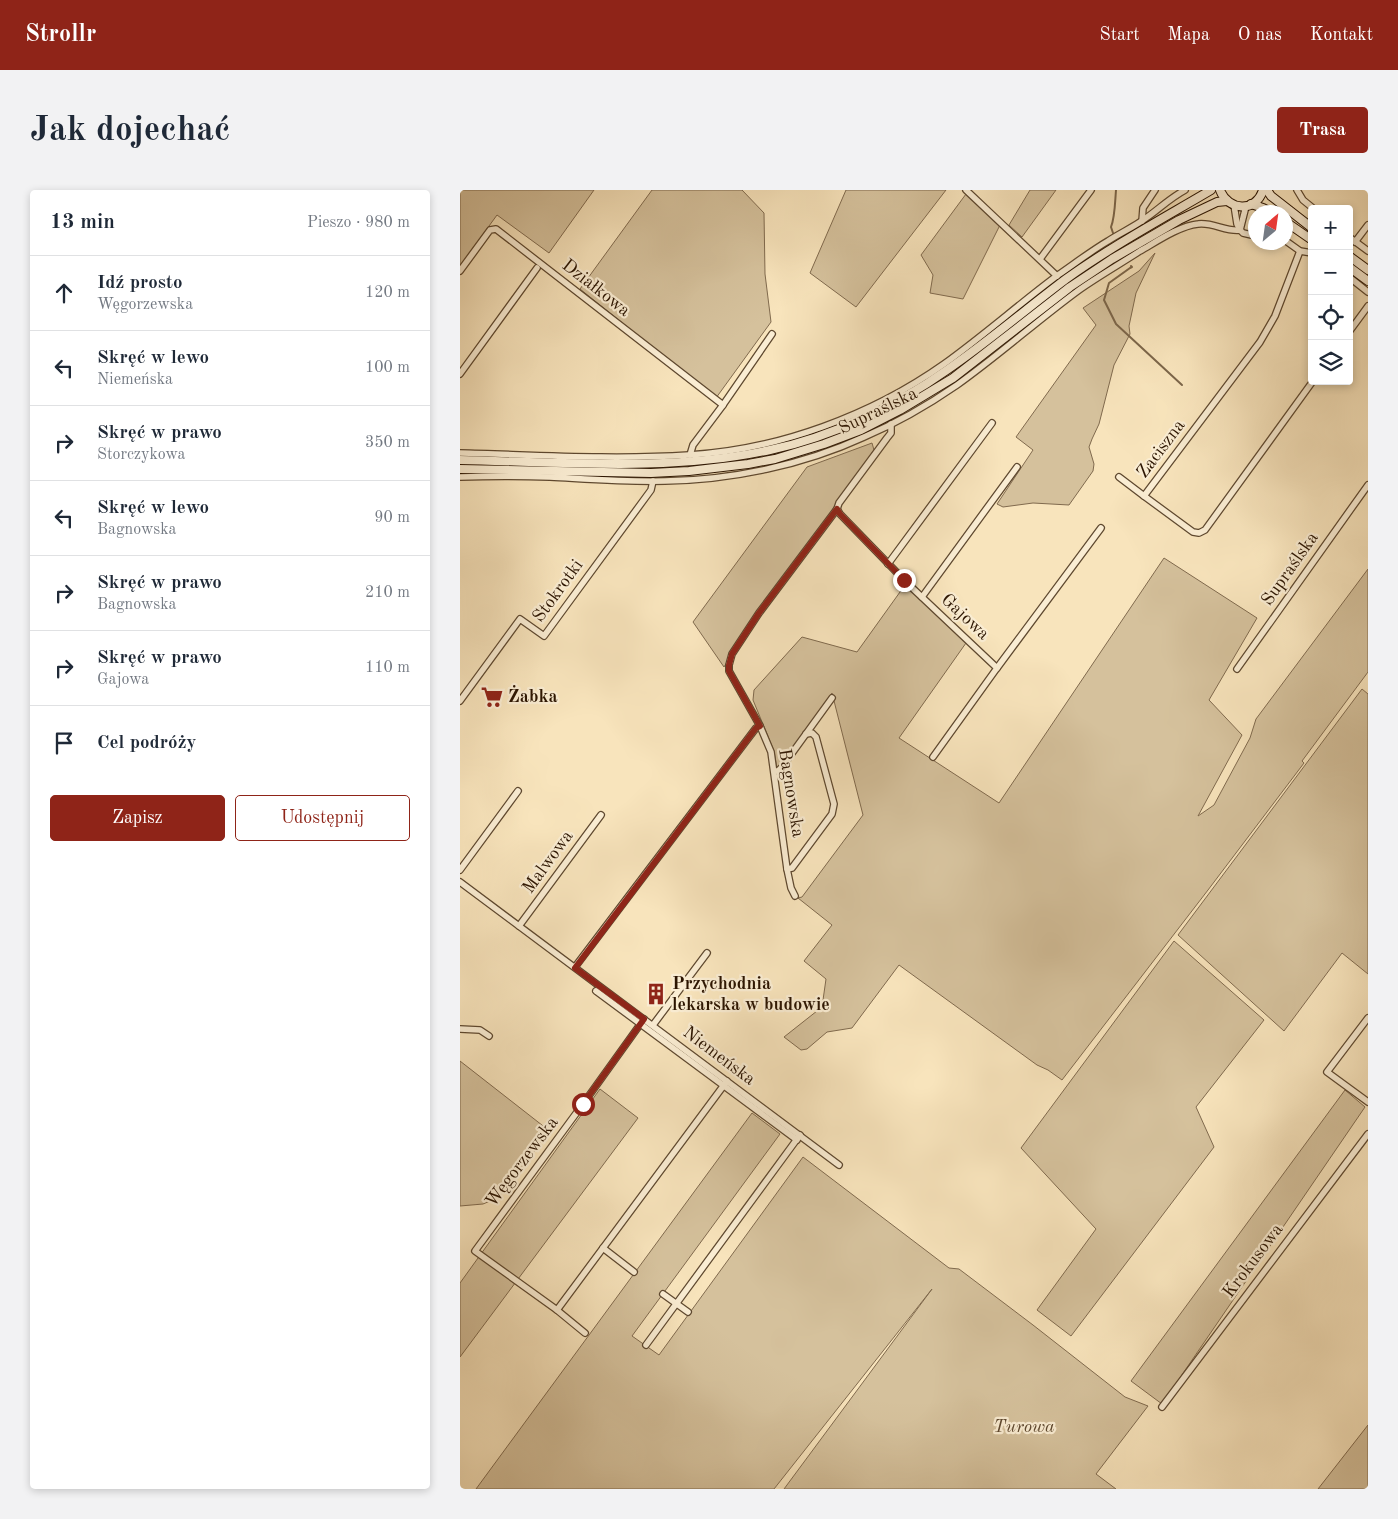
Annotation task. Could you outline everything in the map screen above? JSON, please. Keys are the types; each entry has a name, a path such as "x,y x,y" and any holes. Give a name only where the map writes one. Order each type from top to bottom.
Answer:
{"main road":[{"path":"460,460 651,464 689,462 773,450 822,435 896,402 946,371 1093,260 1211,190"},
{"path":"1220,190 1231,203"},
{"path":"460,469 619,472 689,471 775,459 824,444 861,430 900,410 953,378 1070,288 1112,259 1179,220 1217,202 1248,205 1257,200 1263,190"},
{"path":"1267,190 1271,196 1308,225"},
{"path":"1293,227 1308,237"},
{"path":"1353,259 1368,270"},
{"path":"1353,270 1368,281"}],"street":[{"path":"1040,259 1091,190"},
{"path":"1142,221 1143,208 1155,190"},
{"name":"Supraślska","path":"460,453 611,457 690,455 745,448 773,442 819,428 864,410 894,395 942,364 1096,248 1142,221 1166,201 1185,190"},
{"path":"1297,190 1303,200 1309,205"},
{"path":"970,191 1057,276"},
{"path":"1231,203 1240,230"},
{"path":"1240,230 1248,205"},
{"name":"Supraślska","path":"460,477 547,477 653,481 724,476 789,463 855,441 919,409 957,385 1080,290 1154,243 1186,227 1208,224 1234,231 1240,230 1248,234"},
{"path":"1368,225 1355,242 1368,252"},
{"name":"Działkowa","path":"460,271 490,230 496,229 723,405"},
{"path":"1293,246 1300,251 1308,252"},
{"name":"Zaciszna","path":"1300,251 1275,316 1265,334 1144,496 1192,532 1199,533 1205,530 1310,385"},
{"path":"460,374 537,268"},
{"path":"1353,280 1368,292"},
{"path":"1353,327 1368,306"},
{"path":"690,455 693,445 772,334"},
{"path":"888,564 992,422"},
{"name":"Bagnowska","path":"795,896 791,888 787,869 771,752 760,726 729,671 729,665 732,654 759,613 888,438 892,428 891,424"},
{"path":"922,597 1018,467"},
{"path":"1119,477 1144,496"},
{"name":"Stokrotki","path":"460,701 520,619 544,636 651,490 653,481"},
{"name":"Supraślska","path":"1237,669 1368,485"},
{"name":"Gajowa","path":"837,509 888,564 997,668"},
{"path":"933,757 1101,528"},
{"path":"775,771 782,767 832,698"},
{"path":"575,968 756,728 760,726"},
{"path":"787,869 792,868 834,809 816,738 812,732 806,734"},
{"path":"460,870 518,791"},
{"name":"Malwowa","path":"520,926 602,815"},
{"name":"Niemeńska","path":"460,882 642,1021 653,1025 726,1083 839,1165"},
{"path":"653,1025 707,953"},
{"path":"585,1333 557,1310 726,1083 642,1021 596,991"},
{"path":"1368,1018 1327,1072 1368,1102"},
{"name":"Węgorzewska","path":"557,1310 475,1251 642,1021"},
{"path":"460,1029 480,1030 489,1036"},
{"name":"Krokusowa","path":"1162,1407 1368,1134"},
{"path":"646,1345 798,1137"},
{"path":"603,1248 634,1272"},
{"path":"663,1294 688,1312"}],"green space":[{"path":"460,190 594,190 549,253 497,215 460,266"},
{"path":"652,190 742,190 764,213 765,274 771,322 716,398 580,289"},
{"path":"846,190 946,190 856,307 810,273"},
{"path":"1030,190 1056,190 1022,237 1009,225"},
{"path":"966,194 1000,225 963,299 930,293 933,275 921,255"},
{"path":"1155,253 1136,293 1129,326 1130,334 1114,365 1099,424 1089,447 1094,464 1093,471 1069,505 1033,503 1003,507 997,504 1033,450 1016,437 1096,325 1083,308 1139,271"},
{"path":"872,443 874,450 724,667 693,622 807,467"},
{"path":"1164,558 1257,618 1209,700 1242,735 1198,816 1214,805 1250,738 1256,719 1368,569 1368,672 1302,761 1304,763 1062,1080 1037,1065 899,965 852,1028 827,1032 807,1049 801,1050 784,1037 822,1007 826,979 804,961 832,925 798,898 802,897 863,815 832,693 777,769 774,751 753,700 754,690 802,637 857,652 905,585 966,643 899,738 999,803"},
{"path":"1362,689 1368,694 1368,974 1342,953 1284,1031 1178,935"},
{"path":"1174,941 1264,1020 1196,1107 1214,1147 1071,1336 1037,1310 1096,1229 1021,1148"},
{"path":"460,1061 547,1129 542,1140 510,1187 495,1199 483,1204 460,1206"},
{"path":"600,1089 638,1118 460,1357 460,1283"},
{"path":"1345,1090 1365,1107 1162,1404 1131,1381"},
{"name":"Turowa","path":"752,1113 780,1134 632,1336 659,1355 803,1157 949,1268 959,1269 1125,1397 1148,1406 1096,1474 1116,1489 784,1489 932,1289 774,1489 476,1489"},
{"path":"1368,1425 1368,1489 1318,1489"}],"waterway":[{"path":"1113,233 1111,227 1116,190"},
{"path":"1131,266 1109,283 1104,300 1116,324 1182,385"}],"place":[{"name":"Żabka","path":"492,697"},
{"name":"Przychodnia lekarska w budowie","path":"656,994"}],"route":[{"path":"583,1104 644,1019 575,968 756,728 760,726 729,671 732,654 759,613 837,509 904,580"}]}
